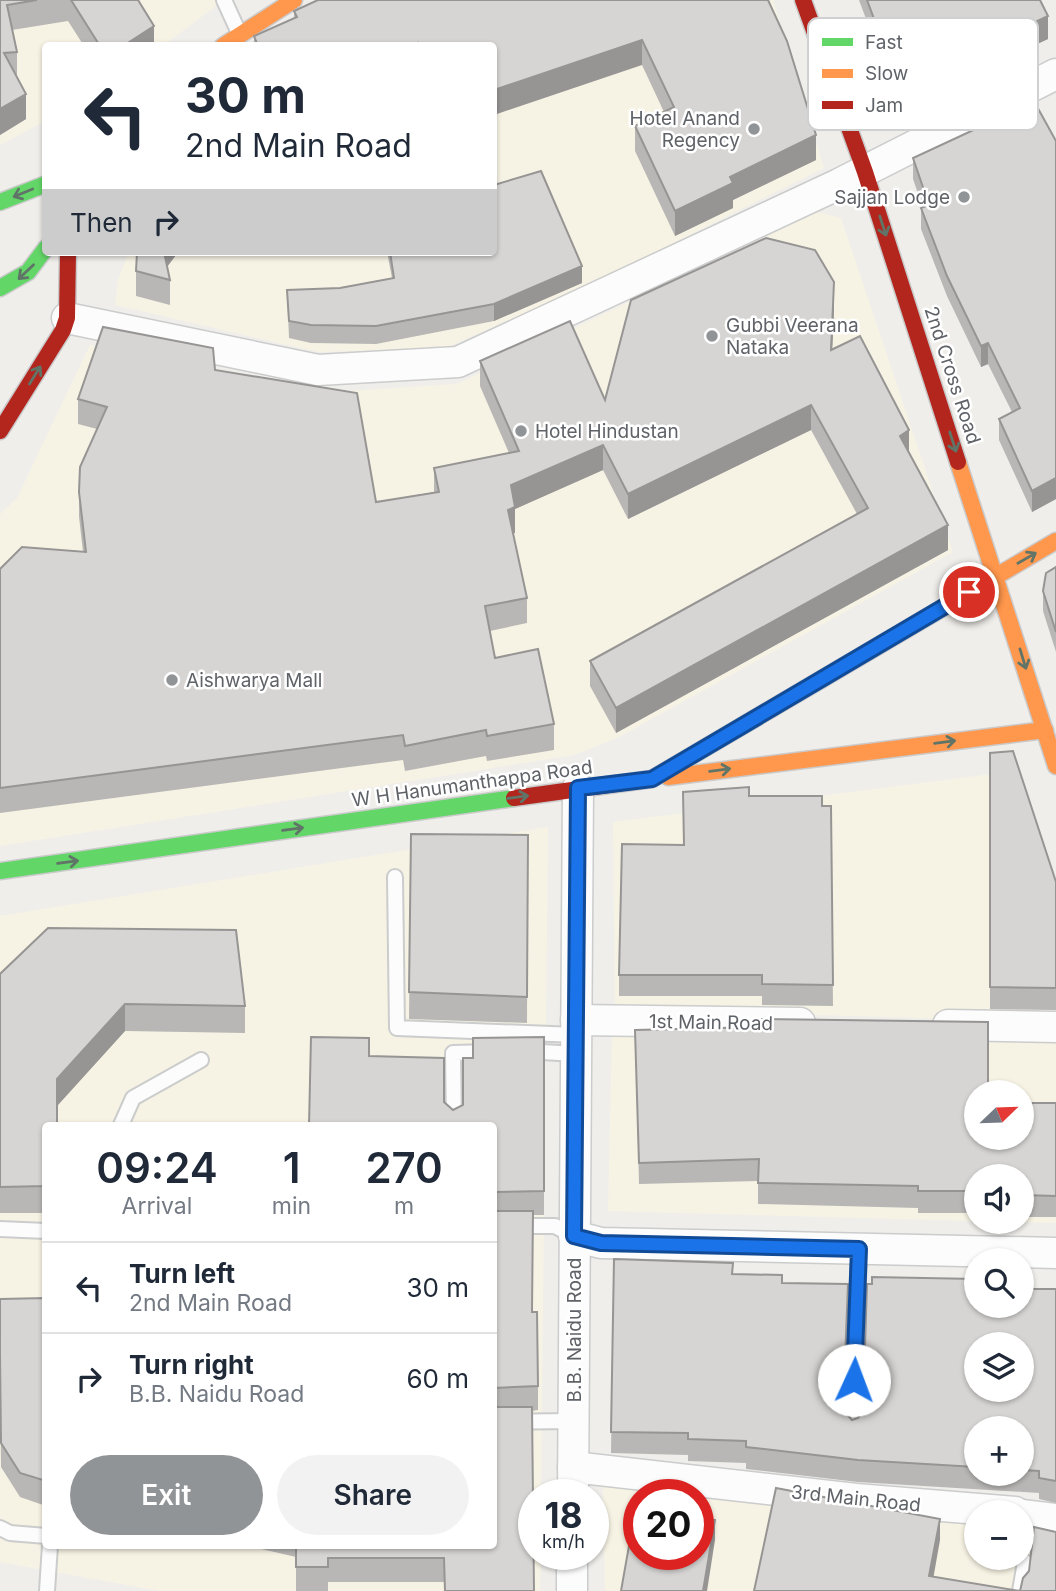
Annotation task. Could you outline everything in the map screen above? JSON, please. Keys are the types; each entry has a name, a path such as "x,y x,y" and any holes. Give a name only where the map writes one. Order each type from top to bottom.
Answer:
{"street":[{"path":"228,42 294,0"},
{"name":"2nd Cross Road","path":"803,0 809,18"},
{"path":"1038,83 1056,74"},
{"name":"2nd Cross Road","path":"850,130 997,575 1056,766"},
{"path":"67,318 318,370 458,362 865,172 947,130"},
{"path":"0,202 42,186"},
{"path":"0,288 28,272 42,253"},
{"path":"0,431 63,330 67,318 68,256"},
{"name":"W H Hanumanthappa Road","path":"0,871 652,779 1056,541"},
{"path":"652,779 1045,730"},
{"name":"B.B. Naidu Road","path":"573,1479 578,788"},
{"name":"1st Main Road","path":"576,1036 830,1024"},
{"path":"914,1025 1056,1027"},
{"path":"574,1236 601,1243 1056,1253"},
{"name":"3rd Main Road","path":"609,1483 964,1508"},
{"path":"1034,1515 1056,1518"},
{"path":"572,1570 572,1591"}],"lane":[{"path":"224,0 239,33"},
{"path":"395,877 397,1028 576,1036"},
{"path":"454,1122 453,1053 536,1051 576,1036"},
{"path":"122,1122 133,1098 201,1060"},
{"path":"497,1226 555,1226 574,1236"},
{"path":"0,1229 42,1231"},
{"path":"853,1432 859,1249"},
{"path":"497,1422 573,1422"},
{"path":"0,1528 10,1533 42,1536"},
{"path":"47,1591 50,1549"},
{"path":"1020,1591 1024,1570"}],"shaded area":[{"path":"0,0 224,0 168,42 42,42 42,123 0,145"},
{"path":"359,0 773,0 808,115 808,130 812,130 824,168 585,287 443,349 318,352 115,305 118,280 127,256 497,256 497,42 482,42"},
{"path":"817,212 841,218 953,552 619,737 574,755 0,846 0,514 17,498 90,345 318,393 457,384"},
{"path":"1016,771 1056,893 1056,1022 615,1009 613,822"},
{"path":"548,827 541,1479 518,1479 518,1570 541,1570 540,1591 160,1591 0,1562 0,916"},
{"path":"612,1035 1056,1035 1056,1223 1034,1223 1034,1164 964,1164 964,1221 608,1211"},
{"path":"609,1487 623,1488 623,1570 714,1570 714,1495 964,1518 964,1570 1034,1570 1034,1524 1056,1526 1056,1591 605,1591 605,1570 609,1570"}],"building":[{"path":"0,0 37,0 7,5 17,52 4,53 26,94 0,109"},
{"path":"71,0 138,0 154,26 129,42 97,42"},
{"path":"318,0 768,0 787,41 808,109 808,130 814,130 816,135 730,177 733,183 675,211 635,126 674,107 642,40 497,89 497,42 256,42 254,36 297,17 294,11"},
{"path":"867,0 1040,0 1048,16 1038,21 1038,18 874,18"},
{"path":"1038,108 1056,141 1056,478 1032,491 999,419 1020,408 988,343 981,346 947,276 921,208 929,205 913,158 973,130 1038,130"},
{"path":"541,171 582,266 494,304 376,326 311,325 289,321 287,290 340,288 394,278 391,256 497,256 497,184"},
{"path":"766,238 815,250 834,282 831,350 860,336 909,430 900,436 948,525 616,708 590,661 868,508 811,405 628,494 603,445 511,485 515,507 508,510 527,598 485,606 495,658 538,649 554,724 487,736 486,730 405,746 403,735 0,788 0,569 22,547 86,552 79,492 80,467 107,407 78,399 103,327 213,348 215,370 357,393 376,502 439,492 434,468 519,451 480,361 570,321 605,400 631,300"},
{"path":"137,256 165,256 170,280 136,271"},
{"path":"1056,567 1056,632 1043,591 1046,573"},
{"path":"1013,751 1056,882 1056,988 990,987 990,753"},
{"path":"749,787 749,796 822,796 822,806 831,806 833,985 762,984 762,975 619,975 622,844 684,845 683,792"},
{"path":"411,834 528,835 527,997 409,992"},
{"path":"48,928 236,930 245,1006 125,1004 57,1079 57,1122 42,1122 42,1186 0,1187 0,974"},
{"path":"761,1019 988,1022 988,1080 964,1080 964,1150 1034,1150 1034,1103 1056,1103 1056,1196 1034,1195 1034,1164 964,1164 964,1191 918,1191 918,1186 758,1183 759,1159 639,1163 635,1030 761,1027"},
{"path":"311,1037 369,1038 369,1056 444,1058 444,1102 453,1110 463,1105 463,1058 473,1058 473,1038 544,1037 544,1191 497,1192 497,1122 309,1122"},
{"path":"497,1211 533,1211 532,1312 537,1312 538,1386 497,1388"},
{"path":"614,1259 733,1263 732,1274 782,1275 782,1283 848,1284 843,1410 852,1420 858,1418 863,1411 867,1284 872,1284 872,1277 964,1279 964,1318 1034,1318 1034,1289 1056,1289 1056,1481 1039,1478 1039,1471 1034,1471 1034,1416 964,1416 964,1466 858,1460 746,1447 746,1441 688,1439 688,1433 611,1432"},
{"path":"42,1298 42,1480 20,1473 1,1443 0,1299"},
{"path":"497,1407 532,1407 533,1479 518,1479 518,1570 534,1570 534,1591 445,1591 444,1558 328,1558 328,1567 296,1567 296,1549 497,1549"},
{"path":"776,1488 940,1519 929,1576 1020,1591 754,1591"},
{"path":"1034,1527 1056,1532 1056,1591 1020,1591 1023,1578 1029,1571 1034,1570"},
{"path":"625,1570 707,1570 703,1591 621,1591"}],"traffic: fast":[{"path":"0,202 42,186"},
{"path":"0,288 28,272 42,253"},
{"path":"0,871 514,798"}],"traffic: slow":[{"path":"229,42 294,0"},
{"path":"958,462 1056,766"},
{"path":"822,679 1056,541"},
{"path":"668,777 1045,730"}],"traffic: jam":[{"path":"803,0 809,18"},
{"path":"850,130 958,462"},
{"path":"0,431 63,330 67,318 68,256"},
{"path":"514,798 652,779 822,679"}],"place":[{"name":"Hotel Anand Regency","path":"754,129"},
{"name":"Sajjan Lodge","path":"964,197"},
{"name":"Gubbi Veerana Nataka","path":"712,336"},
{"name":"Hotel Hindustan","path":"521,431"},
{"name":"Aishwarya Mall","path":"172,680"}],"route":[{"path":"854,1380 859,1249 601,1243 574,1236 578,788 652,779 969,592"}]}
